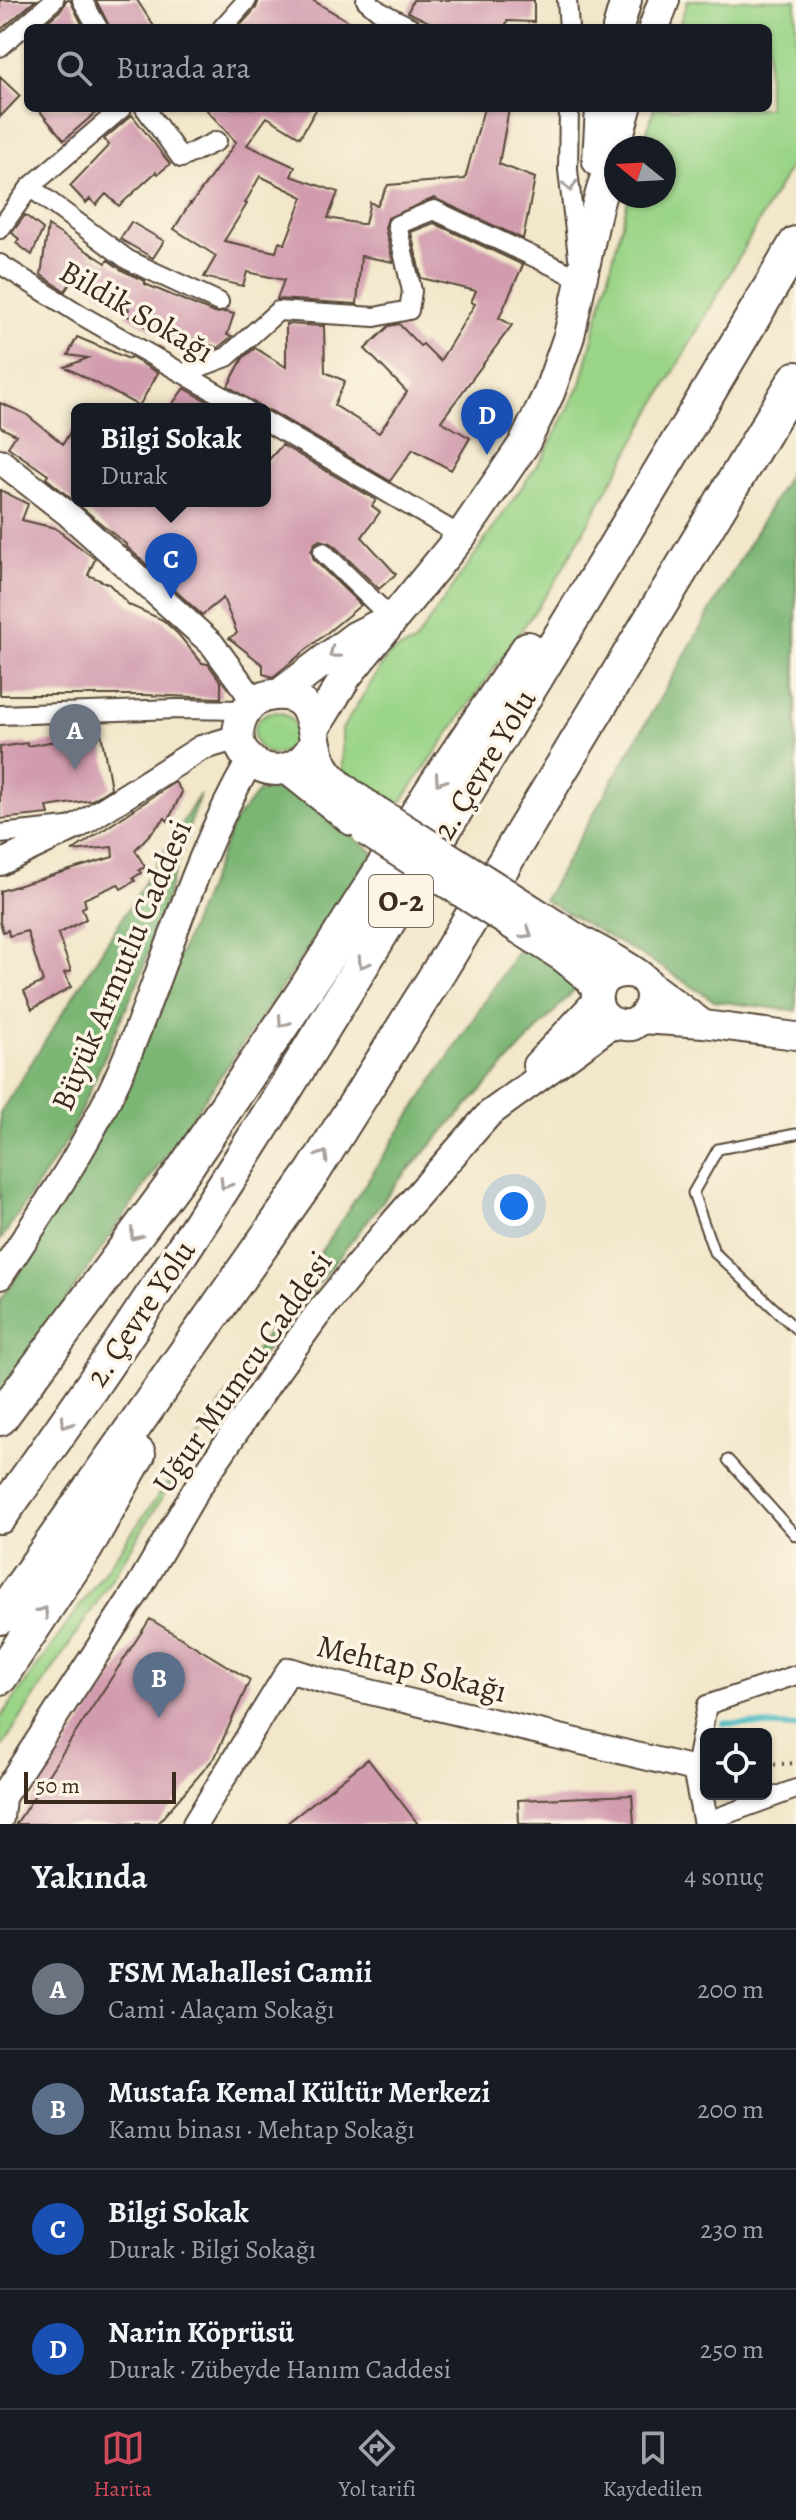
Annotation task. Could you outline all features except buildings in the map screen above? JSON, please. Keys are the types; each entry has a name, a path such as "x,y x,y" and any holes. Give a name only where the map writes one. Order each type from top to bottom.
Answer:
{"highway":[{"path":"0,1418 185,1168 788,258"},
{"name":"2. Çevre Yolu","path":"0,1516 202,1221 788,258"},
{"name":"2. Çevre Yolu","path":"0,1617 313,1172 438,973 796,379"},
{"path":"438,973 622,703 796,425"},
{"path":"0,1677 86,1547 231,1290"}],"main road":[{"path":"619,24 626,0"},
{"path":"655,24 664,0"},
{"path":"597,207 601,112"},
{"path":"254,721 268,770 288,769 309,754 314,737 347,675 461,536 524,444 549,393 569,336 597,207 625,112"},
{"path":"254,721 355,637 392,619"},
{"path":"254,721 293,698 304,706 311,717 323,766 373,823"},
{"name":"Büyük Armutlu Caddesi","path":"0,1276 68,1173 127,1057 254,721"},
{"path":"288,769 571,949 641,978 704,1024"},
{"path":"571,949 612,1009 796,1036"},
{"path":"620,970 641,978 651,996 650,1005 612,1009 602,981 620,970"},
{"name":"Uğur Mumcu Caddesi","path":"1,1805 138,1589 197,1488 317,1315 489,1114 612,1009"}],"street":[{"path":"26,24 54,0"},
{"path":"82,0 96,24"},
{"path":"226,24 247,0"},
{"path":"567,0 569,24"},
{"path":"378,4 406,24"},
{"path":"0,47 24,26"},
{"path":"0,229 30,187 117,112"},
{"path":"148,112 181,158 217,141"},
{"path":"569,112 568,170 581,279"},
{"path":"30,187 128,260 219,302"},
{"path":"184,373 227,357 278,311 375,317 409,310 412,291 397,225 434,210 581,279"},
{"name":"Bildik Sokağı","path":"0,264 235,403"},
{"path":"271,425 461,536"},
{"path":"0,461 68,514 212,644 254,721"},
{"path":"323,552 392,619"},
{"path":"0,715 177,709 254,721"},
{"path":"0,863 78,826 201,748 254,721"},
{"path":"0,834 78,826"},
{"name":"Mehtap Sokağı","path":"195,1824 289,1670 328,1682 695,1769"},
{"path":"796,1675 707,1705 695,1769 705,1823 796,1789"}],"lane":[{"path":"796,1134 718,1149 693,1193 714,1252 796,1329"},
{"path":"728,1460 796,1536"}],"path":[{"path":"772,1765 796,1763"}],"green space":[{"path":"688,0 796,0 796,156 555,582 396,809 342,772 342,729 389,654 414,643 544,455 581,384 626,208 676,208 676,136 646,136 653,112 772,112 772,24 679,24"},
{"path":"796,462 796,1011 715,1001 544,900"},
{"path":"275,712 290,718 296,733 290,748 275,754 260,748 254,733 260,718"},
{"path":"291,788 374,853 0,1396 0,1300 16,1278 121,1097 234,822 258,792"},
{"path":"200,794 143,970 68,1139 0,1241 0,1113"},
{"path":"523,943 566,969 577,987 400,1179 206,1427"},
{"path":"206,1428 97,1602 0,1750 0,1719"}],"waterway":[{"path":"724,1723 796,1727"}],"place":[{"name":"Narin Köprüsü","path":"487,455"},
{"name":"Bilgi Sokak","path":"171,599"},
{"name":"FSM Mahallesi Camii","path":"75,770"},
{"name":"Mustafa Kemal Kültür Merkezi","path":"159,1718"}]}
